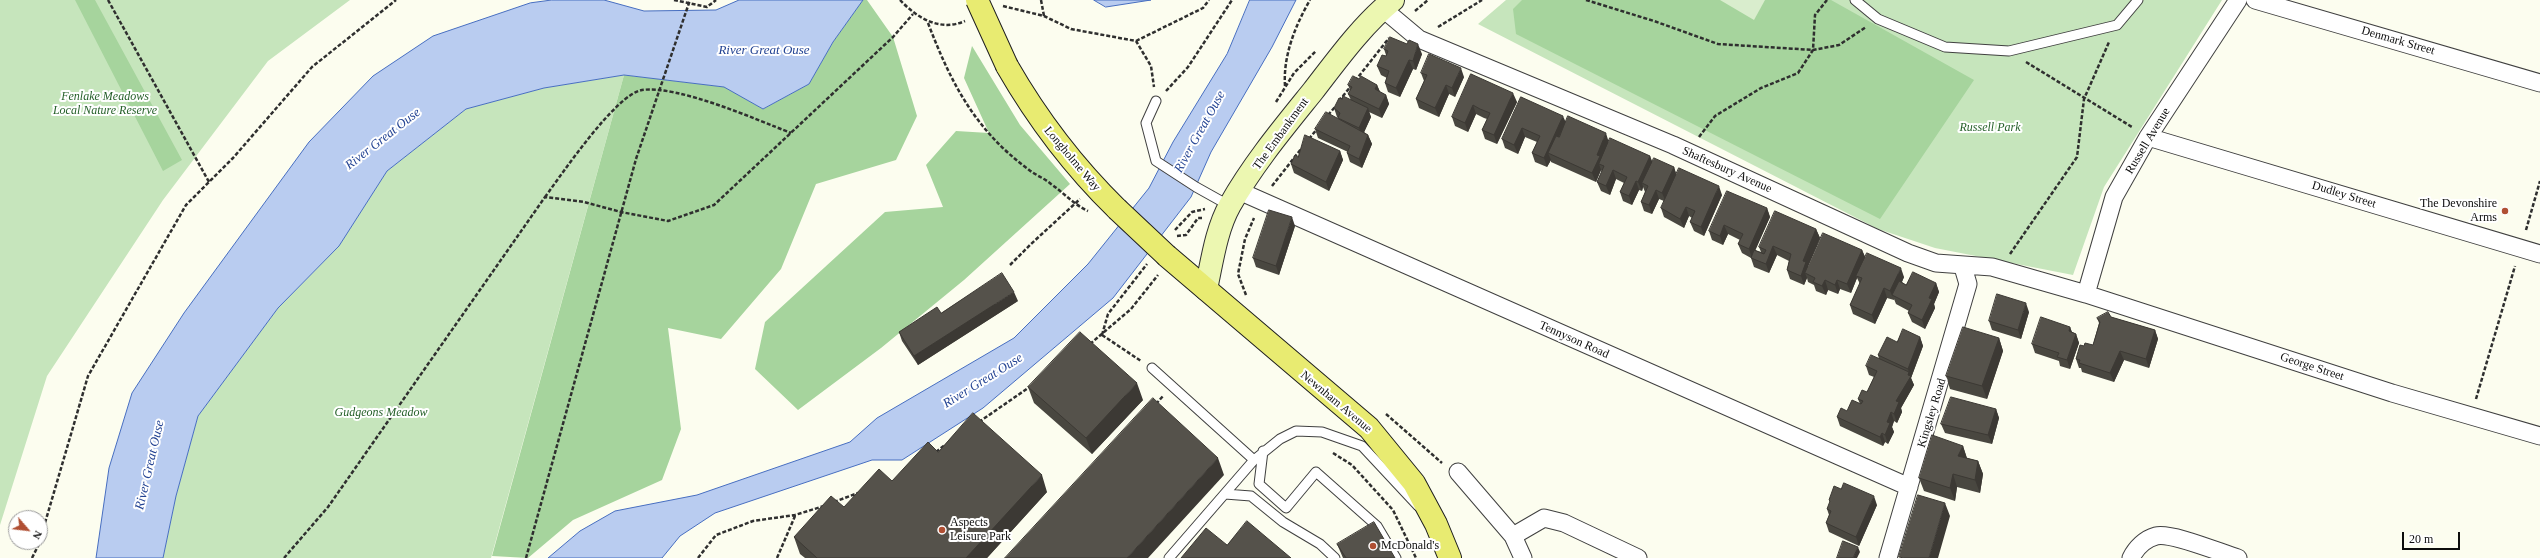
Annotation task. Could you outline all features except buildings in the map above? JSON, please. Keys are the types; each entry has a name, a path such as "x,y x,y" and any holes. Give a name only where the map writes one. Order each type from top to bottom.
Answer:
{"main road":[{"name":"Longholme Way","path":"975,9 1007,66 1044,126 1094,187 1117,209 1157,260 1206,289"},
{"name":"Newnham Avenue","path":"1206,289 1369,428 1414,483 1436,524 1450,558"}],"street":[{"name":"Russell Avenue","path":"2086,294 2114,197 2148,137 2238,0"},
{"name":"Denmark Street","path":"2255,0 2540,83"},
{"name":"Shaftesbury Avenue","path":"1388,4 1400,24 1419,39 1687,152 1908,253 1936,263 2000,270 2086,294"},
{"name":"The Embankment","path":"1206,289 1215,246 1235,198 1290,121 1342,53 1388,4"},
{"name":"Dudley Street","path":"2148,137 2540,254"},
{"name":"Tennyson Road","path":"1235,198 1260,202 1909,487"},
{"name":"Kingsley Road","path":"1888,558 1952,347 1968,284 1963,267"},
{"name":"George Street","path":"2086,294 2392,393 2540,436"},
{"path":"1450,469 1513,536 1523,558"},
{"path":"1513,536 1544,518 1564,523 1638,558"},
{"path":"2131,558 2136,549 2145,542 2157,536 2174,538 2238,558"}],"lane":[{"path":"1855,0 1878,19 1944,47 2008,51 2117,25 2138,0"},
{"path":"1156,101 1146,123 1156,161 1196,188 1235,198"},
{"path":"1152,368 1254,460"},
{"path":"1169,558 1254,460 1264,451 1296,431 1322,432 1362,446 1436,524"},
{"path":"1264,451 1259,484 1286,508 1316,472 1377,526 1396,558"},
{"path":"1225,494 1251,496 1283,522 1320,544 1336,558"}],"path":[{"path":"108,0 209,182"},
{"path":"48,514 88,376 186,205 209,182 312,67 396,0"},
{"path":"674,0 707,7 716,0"},
{"path":"526,558 636,159 690,0"},
{"path":"900,0 913,14 928,23 959,24 975,9"},
{"path":"1041,0 1044,16"},
{"path":"1001,5 1044,16 1071,29 1136,41 1202,8 1209,0"},
{"path":"1156,101 1188,67 1232,0"},
{"path":"1285,87 1284,70 1298,21 1310,0"},
{"path":"1328,116 1400,24 1428,0"},
{"path":"1419,39 1482,0"},
{"path":"1586,0 1654,21 1718,44 1813,50 1839,45 1878,19"},
{"path":"1687,152 1715,116 1761,88 1798,73 1813,50 1815,16 1827,0"},
{"path":"545,197 584,202 621,212 668,221 714,205 893,37 913,14"},
{"path":"928,23 945,68 966,106 989,134 1028,169 1051,184 1075,205 1093,213"},
{"path":"2000,270 2076,157 2084,98 2117,25"},
{"path":"1136,41 1151,66 1156,101"},
{"path":"2008,51 2148,137"},
{"path":"284,558 328,507 545,197 613,108 641,90 684,94 791,132"},
{"path":"1308,140 1318,128"},
{"path":"1248,301 1238,274 1245,239 1260,202 1304,146"},
{"path":"2471,416 2540,181"},
{"path":"1010,265 1094,187"},
{"path":"1175,230 1192,212 1208,208 1208,216 1198,218 1186,235 1177,236"},
{"path":"1102,335 1108,314 1157,260"},
{"path":"1083,349 1102,335 1131,309 1157,277 1163,282"},
{"path":"1102,335 1152,368"},
{"path":"974,425 1033,385"},
{"path":"1151,409 1172,386"},
{"path":"1381,410 1450,469"},
{"path":"1322,432 1327,448 1352,465 1392,510 1416,558"},
{"path":"929,456 948,443"},
{"path":"698,558 716,535 753,521 795,515 863,492"},
{"path":"777,558 795,515"}],"green space":[{"name":"Fenlake Meadows Local Nature Reserve","path":"0,0 350,0 268,61 163,200 47,376 0,525"},
{"path":"75,0 95,0 182,160 163,171"},
{"path":"863,0 867,0 893,37 917,116 896,160 816,184 781,269 721,339 668,328 681,429 662,480 573,520 528,558 492,556 624,75 725,87 763,109 809,84 833,42"},
{"name":"Russell Park","path":"1506,0 2222,0 2104,187 2073,275 1935,248 1878,229 1478,24"},
{"path":"1522,0 1831,0 1974,80 1880,219 1516,34 1513,9"},
{"path":"1720,0 1765,0 1754,20"},
{"path":"972,46 1020,125 1070,184 964,280 881,348 798,410 755,369 765,322 885,212 943,207 926,165 956,131 989,133 964,78"},
{"name":"Gudgeons Meadow","path":"624,75 491,558 163,558 176,496 198,416 278,308 339,246 387,171 466,109 544,88"}],"water":[{"name":"River Great Ouse","path":"552,0 604,0 644,11 716,10 739,0 863,0 833,42 809,84 763,109 724,87 624,75 544,88 466,109 387,171 339,246 278,308 198,416 176,496 163,558 96,558 109,468 132,393 184,313 309,142 373,76 433,36 530,3"},
{"path":"1094,0 1151,0 1106,7"},
{"name":"River Great Ouse","path":"1250,0 1296,0 1272,47 1211,152 1191,197 1113,298 983,408 902,460 872,460 715,513 680,536 662,558 548,558 580,531 615,511 697,495 850,442 877,418 1014,338 1088,264 1149,188 1173,142 1227,54"}],"place":[{"name":"The Devonshire Arms","path":"2505,211"},
{"name":"Aspects Leisure Park","path":"942,530"},
{"name":"McDonald's","path":"1373,546"}]}
